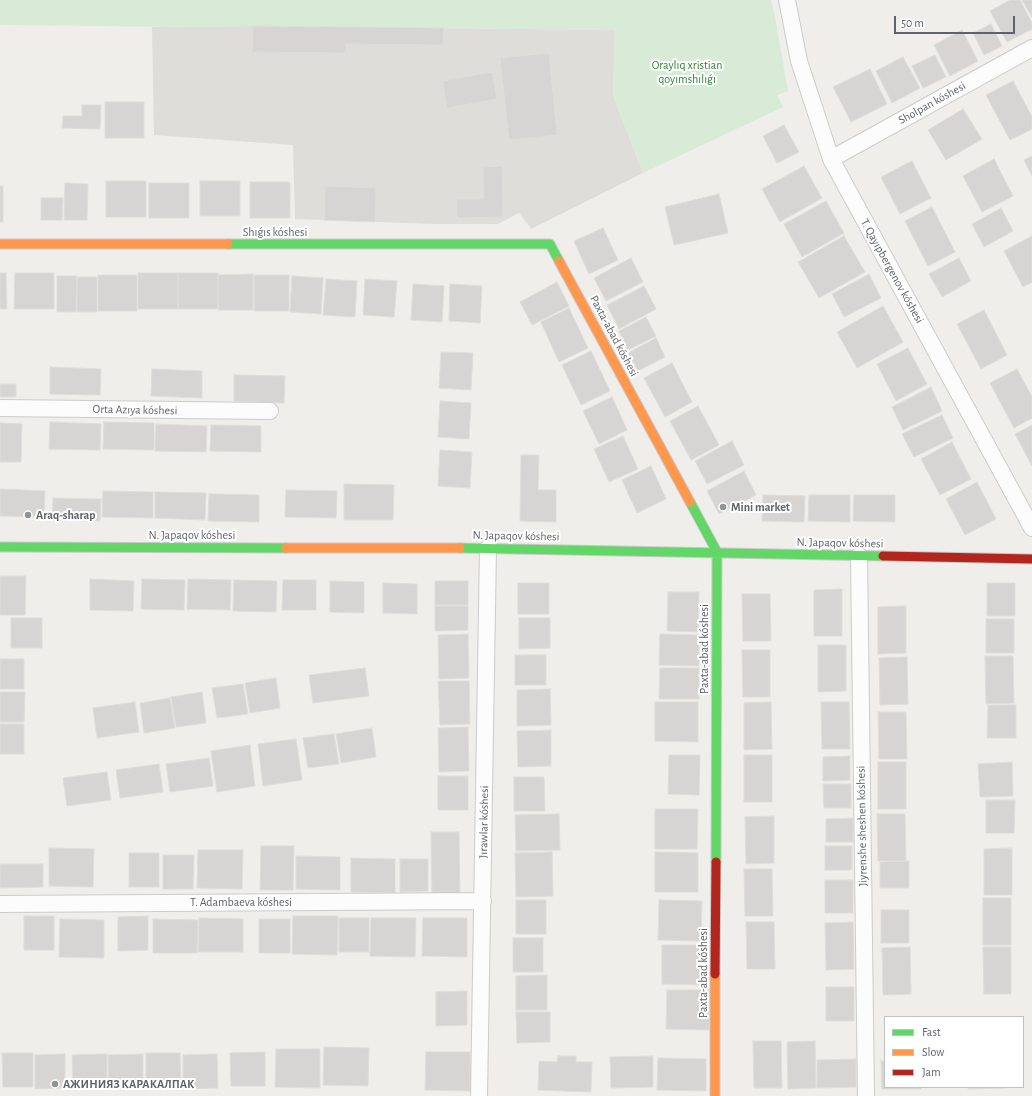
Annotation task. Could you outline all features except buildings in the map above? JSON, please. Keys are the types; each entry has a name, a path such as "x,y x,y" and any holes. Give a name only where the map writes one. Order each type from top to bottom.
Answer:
{"street":[{"name":"T. Qayıpbergenov kóshesi","path":"786,0 799,61 831,159 1032,528"},
{"name":"Sholpan kóshesi","path":"831,159 1032,48"},
{"name":"Shıǵıs kóshesi","path":"0,244 550,244"},
{"name":"Paxta-abad kóshesi","path":"550,244 717,552 715,1096"},
{"name":"Orta Azıya kóshesi","path":"0,408 270,411"},
{"name":"N. Japaqov kóshesi","path":"0,547 488,548 1032,559"},
{"name":"Jırawlar kóshesi","path":"479,1096 488,548"},
{"name":"Jiyrenshe sheshen kóshesi","path":"859,556 866,1096"},
{"name":"T. Adambaeva kóshesi","path":"0,904 483,901"}],"shaded area":[{"path":"253,26 615,30 613,95 643,173 531,229 519,213 498,224 435,224 295,219 293,145 154,135 152,27"}],"green space":[{"name":"Oraylıq xristian qoyımshılıǵı","path":"0,0 771,0 788,91 777,95 783,107 643,173 613,95 615,30 0,25"}],"traffic: fast":[{"path":"228,244 550,244 559,261"},
{"path":"690,502 717,552 716,862"},
{"path":"0,547 286,548"},
{"path":"460,548 883,556"}],"traffic: slow":[{"path":"0,244 228,244"},
{"path":"559,261 690,502"},
{"path":"286,548 460,548"},
{"path":"715,974 715,1096"}],"traffic: jam":[{"path":"883,556 1032,559"},
{"path":"715,974 716,862"}],"place":[{"name":"Mini market","path":"723,507"},
{"name":"Araq-sharap","path":"28,515"},
{"name":"АЖИНИЯЗ КАРАКАЛПАК","path":"55,1084"}]}
